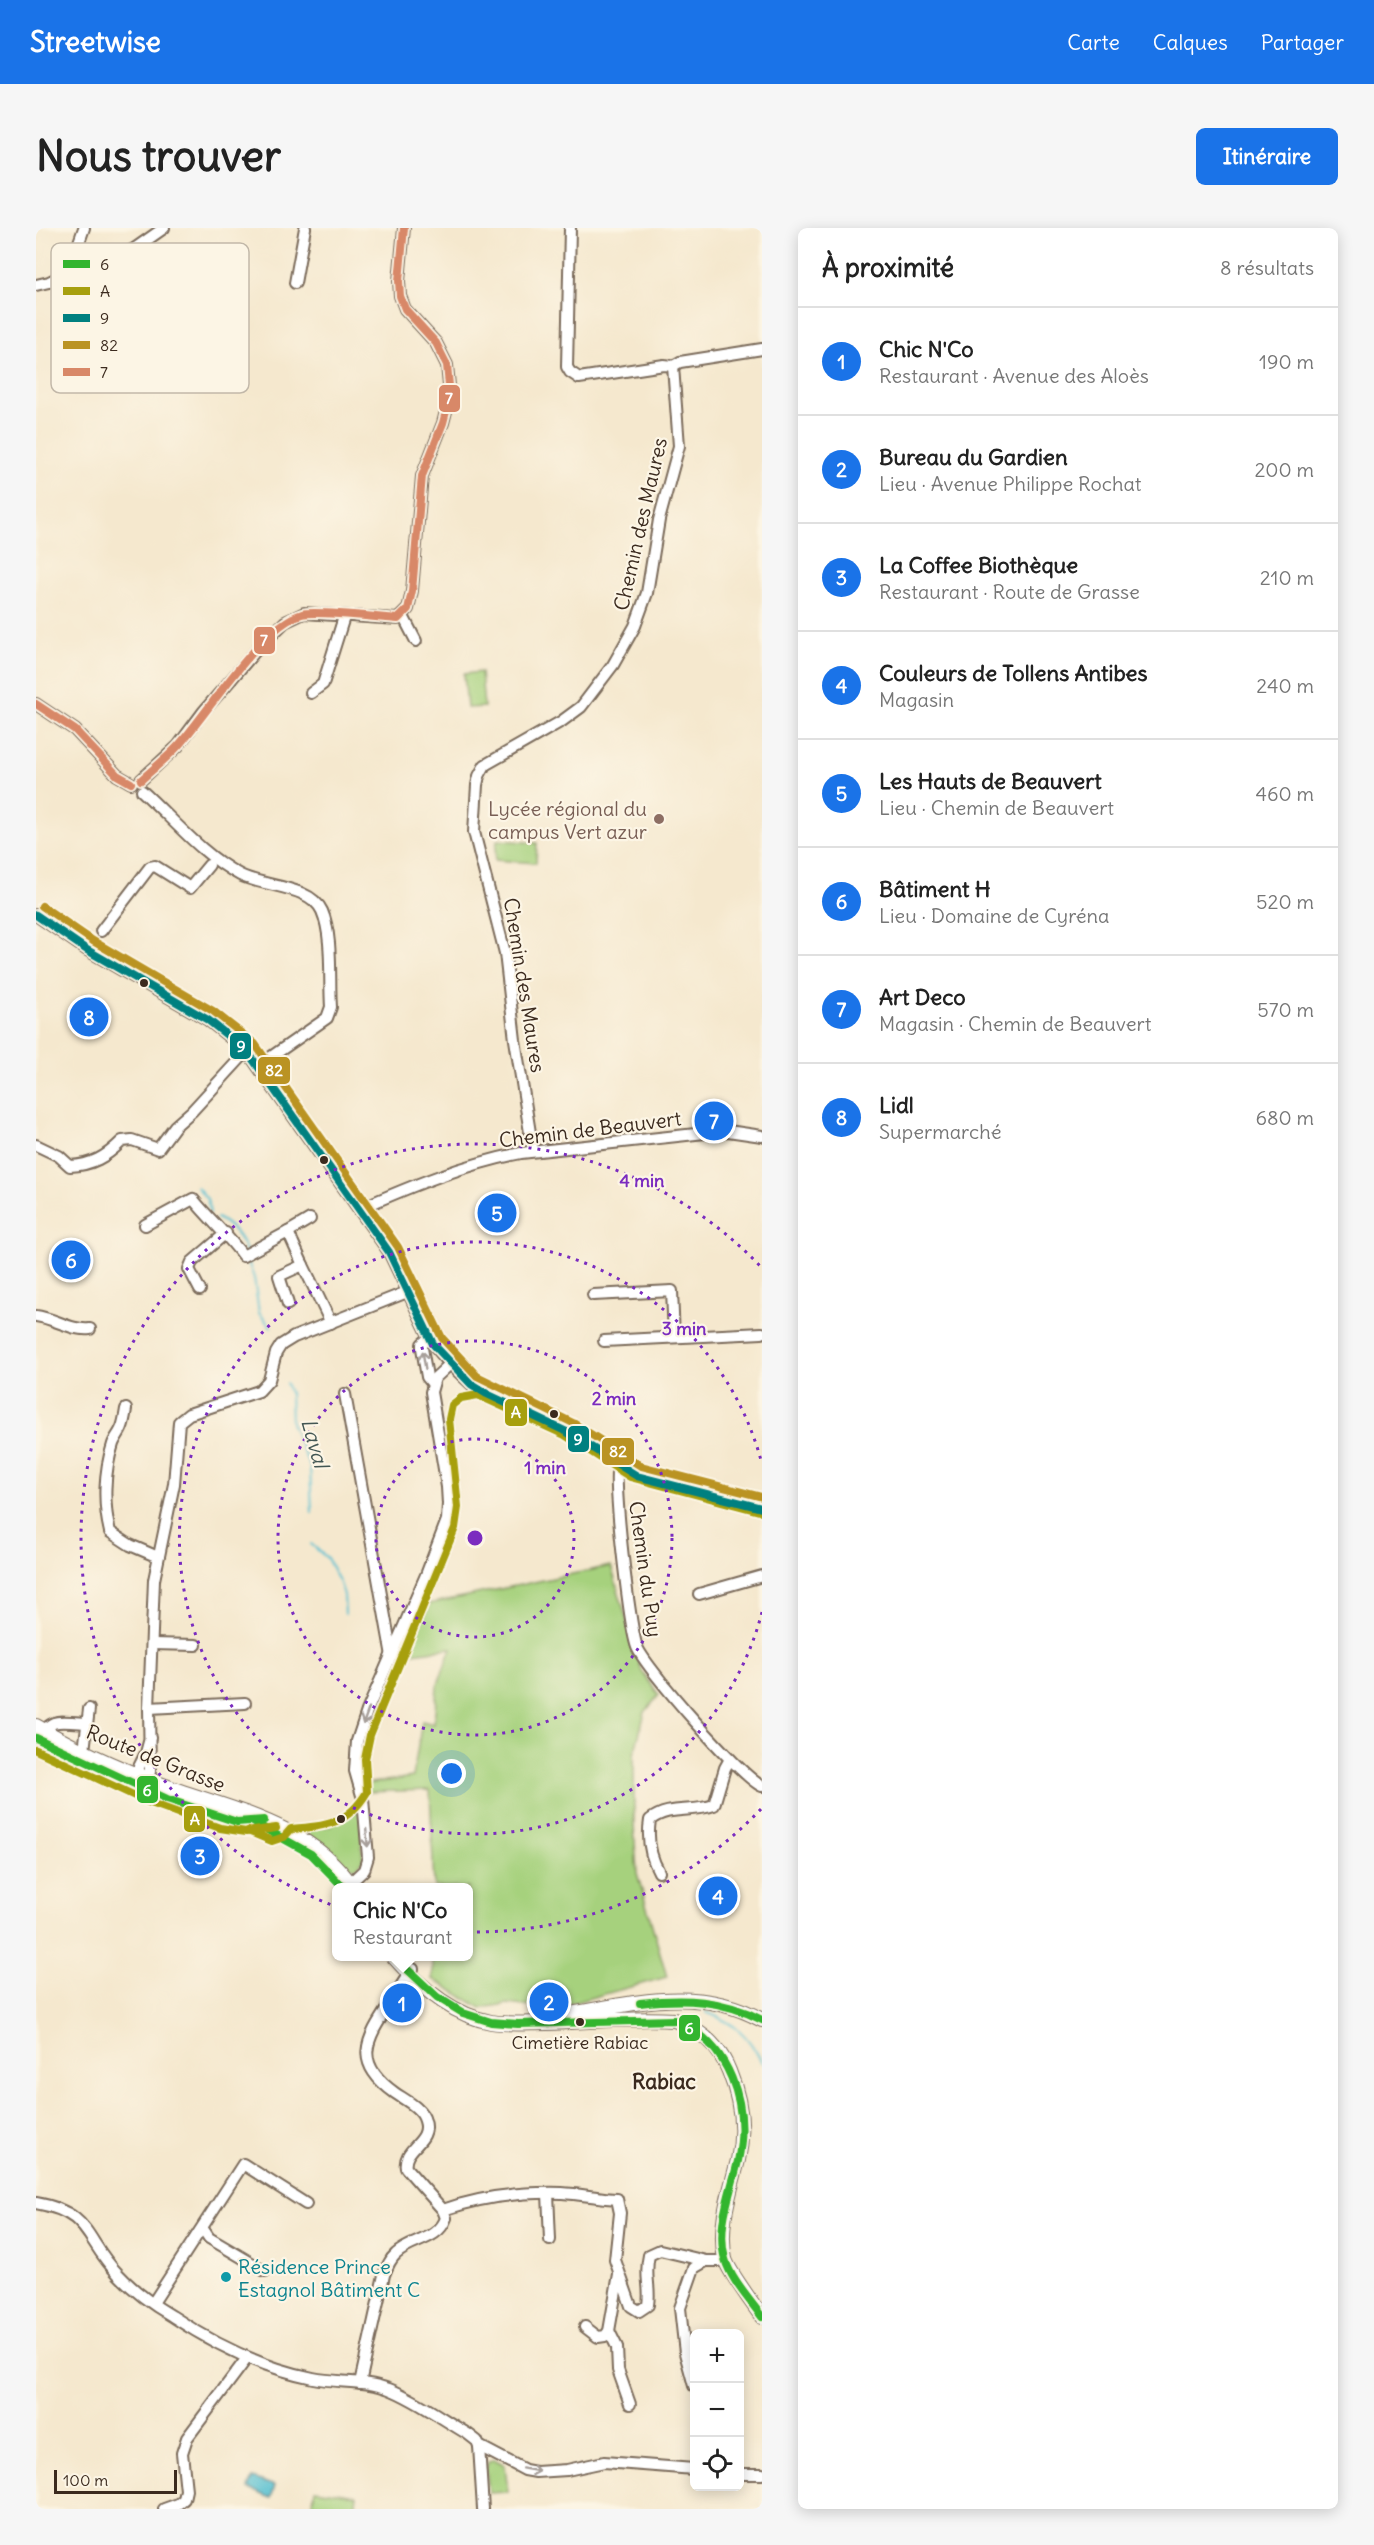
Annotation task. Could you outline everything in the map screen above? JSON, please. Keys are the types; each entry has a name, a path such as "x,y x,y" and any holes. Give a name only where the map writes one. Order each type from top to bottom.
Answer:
{"main road":[{"name":"Route de Grasse","path":"38,1731 143,1777 231,1808 243,1810 268,1822 314,1848 345,1883"},
{"path":"399,1961 440,1998 458,2010 490,2021 531,2023 675,2020 687,2024 706,2037 721,2053 738,2094 741,2126 738,2158 726,2205 725,2261 762,2317"},
{"path":"405,1961 411,1971 468,2009 503,2018 548,2017 689,1998 731,2005 762,2020"},
{"path":"639,2003 618,2010 615,2014 645,2019"}],"street":[{"path":"79,243 84,228"},
{"path":"143,243 164,228"},
{"path":"295,283 305,228"},
{"path":"138,785 178,746 204,711 258,648 285,622 304,613 389,619 403,616 408,609 412,591 422,476 443,423 450,396 447,364 436,343 405,309 400,296 399,281 405,228"},
{"path":"570,228 567,367 579,378 664,365 673,366 680,362 762,349"},
{"path":"36,285 51,281"},
{"name":"Chemin des Maures","path":"533,1151 515,1040 505,953 474,832 477,785 482,770 491,761 562,722 587,701 613,664 635,626 647,593 659,520 679,446 673,366"},
{"path":"403,616 416,641"},
{"path":"311,693 323,684 344,617"},
{"path":"36,704 75,730 117,775 138,785 214,859 240,875 261,883 301,892 314,899 322,910 327,930 329,963 331,1007 327,1018 258,1066"},
{"path":"101,931 150,867 155,866 190,888 209,865"},
{"path":"36,915 87,950 208,1020 247,1051 389,1252 430,1337 450,1364 471,1384 567,1432 637,1476 762,1508"},
{"path":"36,1145 59,1156 70,1166 88,1165 114,1149 122,1141 132,1140 158,1149 175,1126 192,1112 247,1051"},
{"name":"Chemin de Beauvert","path":"360,1209 403,1189 501,1156 721,1131 762,1136"},
{"path":"145,1226 193,1199 208,1218 226,1233 243,1256 310,1219"},
{"path":"288,1232 331,1323"},
{"path":"200,1290 189,1269 192,1262 226,1233"},
{"path":"288,1304 279,1276 303,1265"},
{"path":"593,1295 672,1291 674,1337"},
{"path":"143,1777 138,1769 150,1738 154,1580 174,1484 179,1422 189,1414 259,1391 269,1380 276,1353 281,1345 294,1337 407,1292"},
{"path":"36,1316 47,1317 82,1330 90,1329"},
{"path":"604,1341 762,1333"},
{"path":"351,1883 364,1870 368,1857 363,1799 354,1771 355,1753 367,1711 392,1656 447,1520 448,1504 432,1407 432,1383 427,1377 422,1348 422,1344 430,1337"},
{"path":"432,1383 450,1364"},
{"path":"345,1394 392,1656"},
{"path":"126,1409 122,1427 113,1444 104,1498 107,1520 110,1532 130,1545 158,1557"},
{"name":"Chemin du Puy","path":"623,1468 618,1489 618,1518 637,1647 669,1691 730,1759 744,1774 762,1786"},
{"path":"699,1594 762,1576"},
{"path":"152,1644 196,1645"},
{"path":"149,1708 245,1703"},
{"path":"84,1751 89,1709"},
{"path":"38,1731 54,1722 86,1723"},
{"path":"659,1872 653,1862 648,1835 650,1820 660,1812 702,1810 714,1805 730,1759"},
{"path":"360,2383 384,2275 389,2263 398,2252 438,2232 446,2218 443,2210 406,2168 404,2161 425,2136 427,2128 425,2117 414,2106 379,2082 370,2069 367,2059 369,2038 411,1971"},
{"path":"153,2303 243,2164 306,2204"},
{"path":"443,2210 475,2200 548,2193 617,2199 620,2213 615,2260 631,2306 639,2311 648,2305 650,2293 645,2271 648,2255 660,2250 706,2261 725,2261"},
{"path":"548,2193 550,2240"},
{"path":"36,2203 57,2207 79,2220 117,2274 170,2316 247,2358 313,2378 390,2389 468,2434 477,2441 483,2509"},
{"path":"203,2229 209,2238 265,2271"},
{"path":"693,2383 685,2353 680,2308 694,2268 706,2261"},
{"path":"585,2327 598,2337 604,2336 609,2331 619,2273"},
{"path":"609,2331 617,2347 618,2370 630,2404"},
{"path":"164,2509 184,2499 186,2490 182,2453 187,2438 247,2358"},
{"path":"478,2446 525,2470 536,2472 567,2470 604,2462 690,2469"},
{"path":"744,2474 762,2475"}],"green space":[{"path":"481,672 484,707 467,708 464,674"},
{"path":"497,840 537,843 536,863 495,860"},
{"name":"Cimetière Rabiac","path":"611,1566 642,1672 659,1695 645,1712 634,1754 634,1825 637,1873 667,1977 550,2009 507,2004 481,2008 433,1979 433,1961 473,1961 473,1883 434,1883 430,1790 367,1792 366,1784 413,1777 422,1721 434,1724 437,1687 451,1648 404,1654 424,1605"},
{"path":"360,1809 363,1861 356,1868 348,1867 321,1843 297,1830 298,1828 331,1826 331,1822"},
{"path":"494,2459 505,2465 508,2492 489,2493 486,2468 488,2462"},
{"path":"315,2489 357,2495 355,2509 312,2508"}],"water":[{"path":"253,2478 275,2486 271,2498 249,2489"}],"waterway":[{"name":"Laval","path":"197,1187 207,1199 210,1213"},
{"name":"Laval","path":"217,1218 234,1232 246,1251"},
{"name":"Laval","path":"247,1259 254,1278 259,1313 271,1327"},
{"name":"Laval","path":"286,1383 290,1393 291,1423 310,1467 312,1513"},
{"name":"Laval","path":"311,1544 327,1558 340,1583 344,1595 345,1614"},
{"name":"Laval","path":"706,2012 740,2031 752,2044 762,2063"}],"transit line":[{"name":"7","path":"141,780 178,746 253,652 286,622 309,613 398,619 408,609 412,591 422,476 443,423 450,396 447,365 436,343 405,309 400,296 399,281 404,228"},
{"name":"7","path":"36,704 75,730 117,775 131,783"},
{"name":"82","path":"42,906 93,941 213,1011 255,1044 398,1247 442,1338 477,1376 573,1423 641,1466 762,1497"},
{"name":"9","path":"36,915 87,950 208,1020 247,1051 389,1252 433,1344 471,1384 567,1432 637,1476 762,1508"},
{"name":"A","path":"248,1831 272,1841 284,1837 291,1829 326,1824 352,1811 367,1792 365,1759 370,1735 455,1528 458,1507 449,1419 452,1405 461,1398 478,1395 563,1434 630,1477 759,1511"},
{"name":"6","path":"36,1738 167,1799 237,1822 264,1820"},
{"name":"A","path":"36,1750 148,1802 220,1828 246,1832 276,1828"},
{"name":"6","path":"253,1822 311,1854 339,1883"},
{"name":"6","path":"398,1961 437,1997 463,2013 491,2022 518,2024 674,2020 693,2030 709,2043 732,2078 741,2118 738,2161 723,2222 725,2259 736,2282 762,2317"},
{"name":"6","path":"640,2003 687,2001 717,2004 762,2020"}],"place":[{"name":"Lycée régional du campus Vert azur","path":"659,819"},
{"name":"Lidl","path":"89,1017"},
{"name":"Art Deco","path":"714,1121"},
{"name":"Les Hauts de Beauvert","path":"497,1213"},
{"name":"Bâtiment H","path":"71,1260"},
{"name":"La Coffee Biothèque","path":"200,1856"},
{"name":"Couleurs de Tollens Antibes","path":"718,1896"},
{"name":"Bureau du Gardien","path":"549,2002"},
{"name":"Chic N'Co","path":"402,2003"},
{"name":"Cimetière Rabiac","path":"580,2022"},
{"name":"Résidence Prince Estagnol Bâtiment C","path":"226,2277"}],"district":[{"name":"Rabiac","path":"664,2081"}]}
